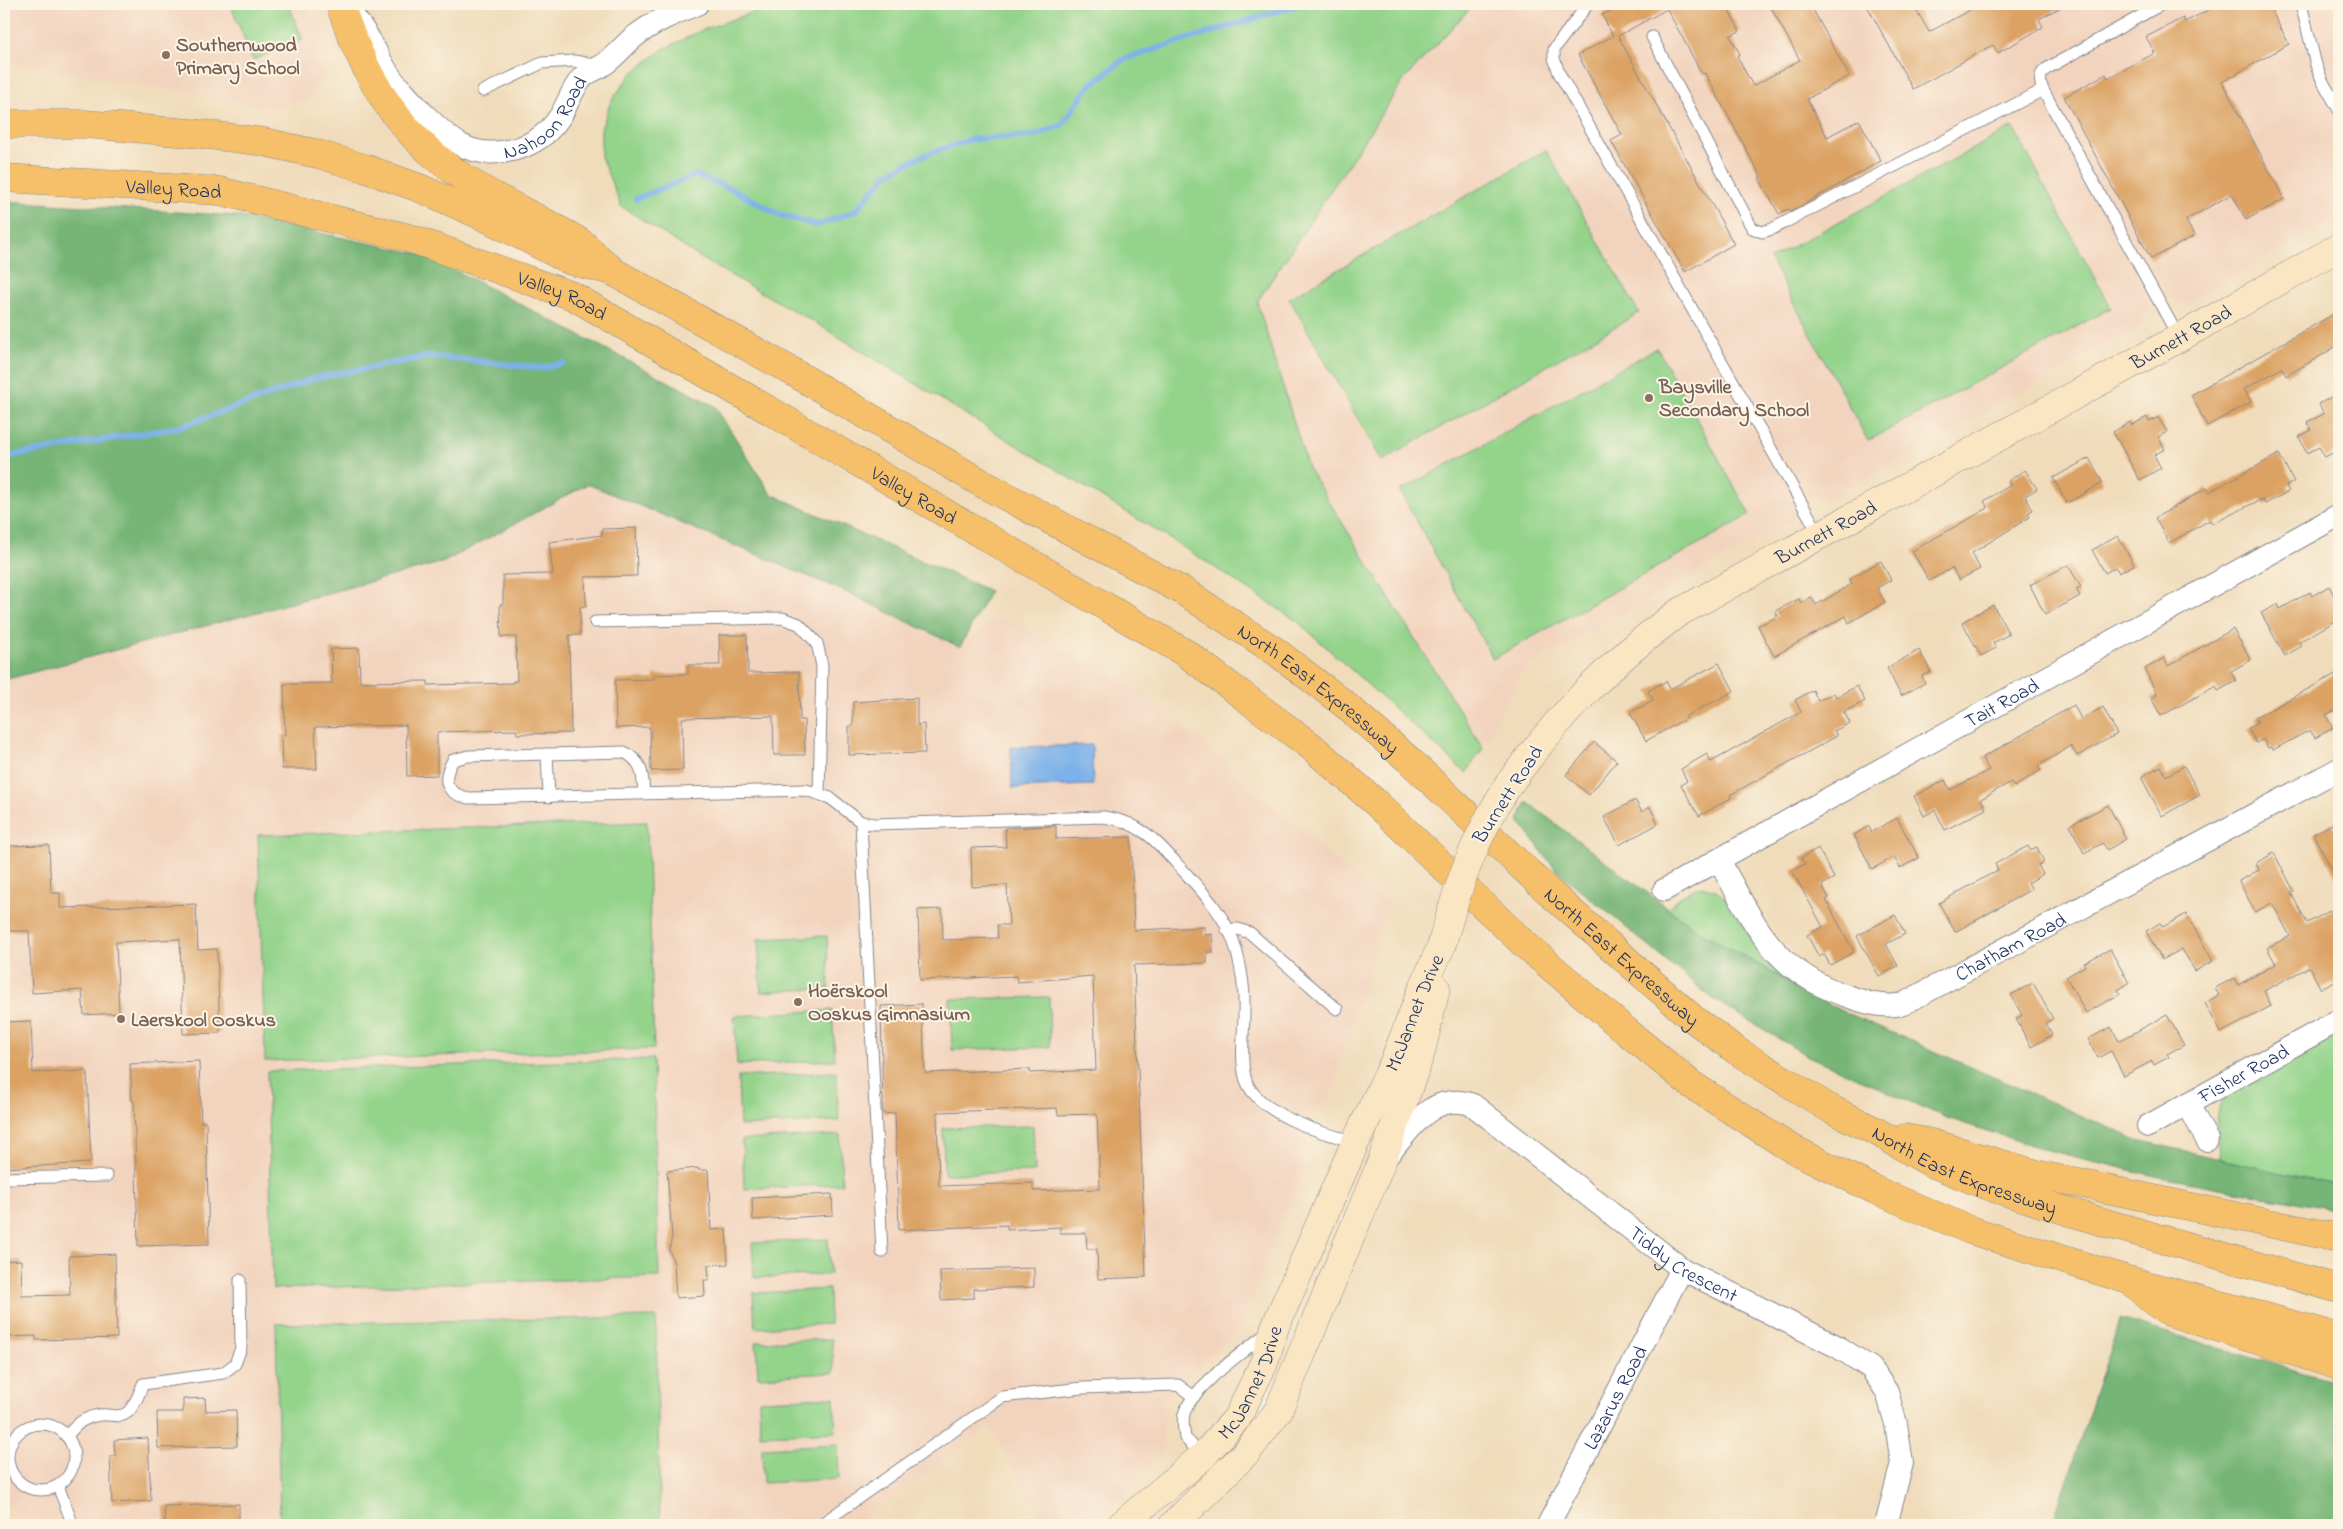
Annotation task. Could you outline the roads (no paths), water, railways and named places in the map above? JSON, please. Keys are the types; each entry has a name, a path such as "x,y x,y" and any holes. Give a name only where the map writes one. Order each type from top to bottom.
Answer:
{"highway":[{"path":"342,4 353,44 374,86 392,112 411,133 452,170 476,186 579,242 612,271"},
{"name":"Valley Road","path":"4,124 84,124 201,134 264,142 318,154 422,189 489,219 571,262 612,271 793,372 983,484"},
{"path":"4,165 96,173 164,187"},
{"name":"Valley Road","path":"4,178 220,191 410,238 573,296 1187,654 1312,747 1375,802 1522,942 1692,1084 1787,1146 1875,1190 1970,1230 2128,1280"},
{"name":"North East Expressway","path":"983,484 1183,591 1275,651 1343,703 1410,761 1572,913 1692,1018 1783,1080 1829,1108 1879,1133 1929,1162 1993,1188 2109,1224 2339,1289"},
{"path":"1879,1133 1931,1143 2040,1175 2339,1238"},
{"path":"2128,1280 2339,1337"},
{"path":"2128,1280 2166,1311 2339,1366"}],"street":[{"name":"Nahoon Road","path":"342,4 366,35 382,64 397,85 450,137 462,145 476,150 498,152 517,149 534,142 560,118 580,80 589,71 602,66 642,32 666,16 697,4"},
{"name":"Burnett Road","path":"1442,947 1458,888 1472,848 1509,784 1538,745 1582,694 1636,643 1678,613 2179,338 2339,247"},
{"name":"Tait Road","path":"1664,890 2339,514"},
{"name":"Chatham Road","path":"1719,860 1754,925 1780,958 1801,973 1838,993 1874,1006 1890,1006 1903,1004 2339,769"},
{"name":"McJannet Drive","path":"1174,1525 1247,1452 1278,1411 1382,1162 1430,1022 1442,947"},
{"name":"McJannet Drive","path":"1122,1525 1203,1456 1237,1418 1264,1363 1275,1327 1356,1140 1393,1064 1422,990 1442,947"},
{"name":"Fisher Road","path":"2148,1126 2339,1020"},
{"path":"1356,1140 1366,1140 1374,1134 1406,1092"},
{"name":"Tiddy Crescent","path":"1382,1162 1426,1112 1441,1102 1460,1100 1466,1102 1473,1105 1682,1269 1838,1347 1871,1368 1887,1392 1896,1424 1902,1463 1886,1525"},
{"path":"2188,1104 2207,1140"},
{"name":"Lazarus Road","path":"1548,1525 1682,1269"},
{"path":"1203,1456 1229,1470"}],"lane":[{"path":"1588,4 1554,48 1554,58 1559,73 1819,534"},
{"path":"2162,4 2046,69 2040,78 2043,90 2179,338"},
{"path":"2301,4 2316,65 2323,82 2339,110"},
{"path":"1652,37 1752,228 1762,232 1772,229 2043,90"},
{"path":"483,91 542,63 574,61 602,66"},
{"path":"595,622 782,618 799,624 817,643 822,666 819,794"},
{"path":"644,794 642,768 635,758 624,752 468,756 452,760 446,771 447,786 455,795 469,798 644,794 806,790 830,798 861,822 874,824 1104,817 1120,819 1137,825 1160,844 1207,898 1235,946 1243,980 1245,1078 1255,1094 1267,1105 1290,1120 1314,1130 1356,1140"},
{"path":"547,754 549,796"},
{"path":"861,822 882,1252"},
{"path":"1227,930 1238,929 1250,933 1337,1009"},
{"path":"4,1178 107,1176"},
{"path":"66,1436 83,1420 98,1416 116,1417 128,1413 136,1404 143,1384 223,1373 235,1364 241,1348 240,1280"},
{"path":"1203,1456 1185,1438 1183,1415 1194,1397 1222,1370 1275,1327"},
{"path":"820,1525 1002,1397 1082,1388 1178,1385 1194,1397"},
{"path":"36,1424 48,1425 58,1429 66,1436 72,1446 74,1457 72,1468 58,1486 48,1490 27,1488 18,1482 12,1474 8,1464 7,1441 26,1428 36,1424"},
{"path":"58,1486 73,1525"}],"water":[{"path":"1092,745 1093,785 1012,788 1011,747"}],"waterway":[{"path":"636,199 695,175 730,188 780,215 818,225 855,211 887,174 919,157 972,139 1033,136 1062,125 1089,86 1124,59 1301,4"},
{"path":"4,457 180,427 316,378 430,356 542,368 563,363"}],"place":[{"name":"Southernwood Primary School","path":"166,55"},
{"name":"Baysville Secondary School","path":"1649,398"},
{"name":"Hoërskool Ooskus Gimnasium","path":"798,1002"},
{"name":"Laerskool Ooskus","path":"121,1019"}]}
